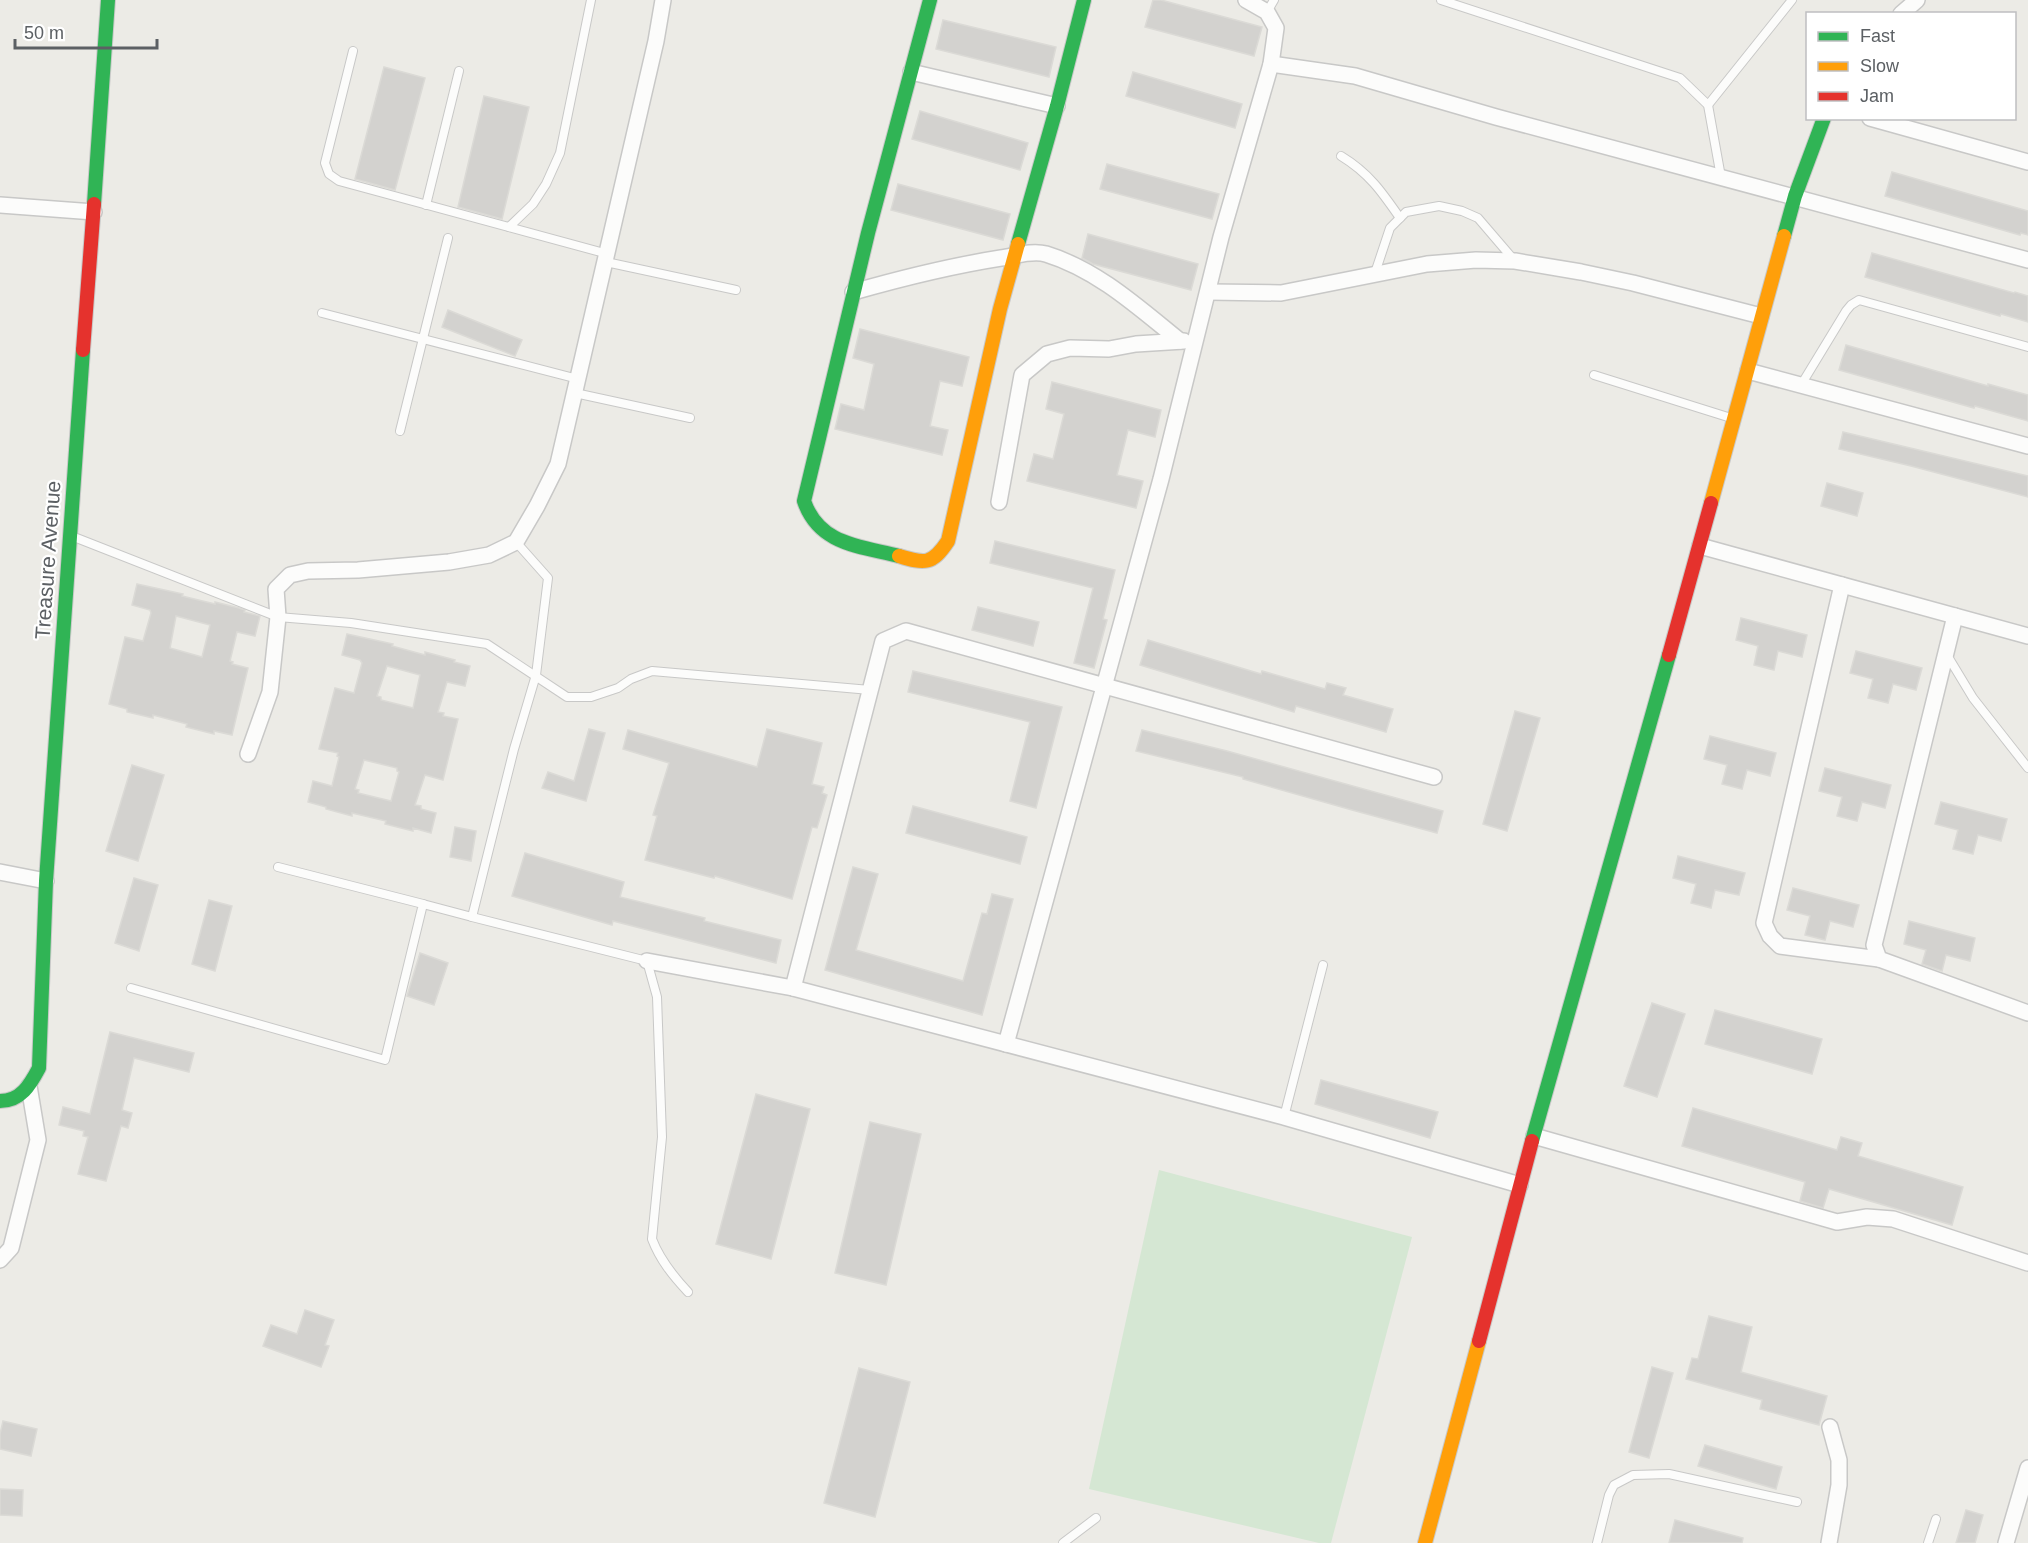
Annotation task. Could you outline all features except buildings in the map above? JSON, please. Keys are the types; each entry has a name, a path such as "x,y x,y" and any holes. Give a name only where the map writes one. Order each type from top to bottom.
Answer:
{"street":[{"name":"Treasure Avenue","path":"29,1086 39,1068 46,881 108,0"},
{"path":"930,0 853,292 804,501 808,516 820,530 834,539 912,560 927,561 938,556 948,541 1000,309 1058,106 1084,0"},
{"path":"1006,1044 1161,479 1221,237 1271,64 1276,27 1270,6 1246,0"},
{"path":"1903,12 1917,0"},
{"path":"248,754 270,692 278,616 276,589 290,575 308,571 358,570 449,562 489,555 516,542 537,506 558,464 666,2"},
{"path":"1271,64 1355,76 1496,117 2028,260"},
{"path":"911,72 1058,106"},
{"path":"1425,1543 1534,1136 1700,546 1761,316 1795,196 1823,120"},
{"path":"1877,120 2028,162"},
{"path":"0,205 94,212"},
{"path":"853,292 952,266 1030,253 1044,253 1086,271 1116,290 1180,341"},
{"path":"1209,292 1281,293 1427,264 1476,260 1515,261 1633,283 1761,316"},
{"path":"999,502 1022,375 1047,354 1070,348 1109,349 1136,344 1196,339"},
{"path":"1748,371 2028,446"},
{"path":"1700,546 2028,636"},
{"path":"1842,585 1764,923 1770,936 1780,946 1879,959 2028,1013"},
{"path":"1879,959 1874,945 1955,616"},
{"path":"793,988 883,641 906,631 1434,777"},
{"path":"0,872 46,881"},
{"path":"647,961 793,988 1284,1118 1521,1185"},
{"path":"0,1101 5,1102 19,1096 29,1086"},
{"path":"0,1260 11,1248 38,1140 29,1086"},
{"path":"1534,1136 1837,1222 1867,1217 1893,1219 2028,1263"},
{"path":"1829,1543 1839,1485 1839,1460 1830,1427"},
{"path":"2006,1543 2028,1468"}],"lane":[{"path":"509,227 533,204 546,184 560,153 591,0"},
{"path":"1441,0 1454,2 1680,78 1708,105 1721,177"},
{"path":"1708,105 1792,0"},
{"path":"353,51 325,163 329,174 339,181 509,227 607,258 736,290"},
{"path":"426,205 459,71"},
{"path":"1341,156 1374,182 1400,218"},
{"path":"1375,273 1390,228 1406,212 1439,206 1462,211 1478,218 1515,261"},
{"path":"400,431 448,238"},
{"path":"1801,385 1846,311 1858,300 2028,347"},
{"path":"322,313 423,339 690,418"},
{"path":"1594,375 1735,419"},
{"path":"70,535 278,616 351,622 487,644 567,697 591,697 618,688 630,679 652,671 870,690"},
{"path":"472,916 514,749 536,675 548,578 516,542"},
{"path":"1946,654 1972,698 2028,768"},
{"path":"278,867 647,961 657,997 662,1137 652,1239 657,1254 688,1292"},
{"path":"131,988 385,1060 423,904"},
{"path":"1284,1118 1323,965"},
{"path":"1597,1543 1609,1495 1614,1485 1633,1475 1669,1474 1797,1502"},
{"path":"1063,1543 1096,1518"},
{"path":"1928,1543 1936,1519"}],"green space":[{"path":"1159,1170 1412,1237 1331,1543 1319,1543 1089,1489"}],"traffic: fast":[{"path":"94,204 108,0"},
{"path":"899,556 856,546 830,535 811,516 804,501 868,233 930,0"},
{"path":"1018,244 1084,0"},
{"path":"1784,236 1795,196 1823,120"},
{"path":"0,1101 14,1098 24,1091 39,1068 46,881 83,350"},
{"path":"1532,1141 1669,655"}],"traffic: slow":[{"path":"1711,503 1784,236"},
{"path":"899,556 927,560 937,555 948,541 1000,309 1018,244"},
{"path":"1425,1543 1479,1341"}],"traffic: jam":[{"path":"83,350 94,204"},
{"path":"1669,655 1711,503"},
{"path":"1479,1341 1532,1141"}]}
